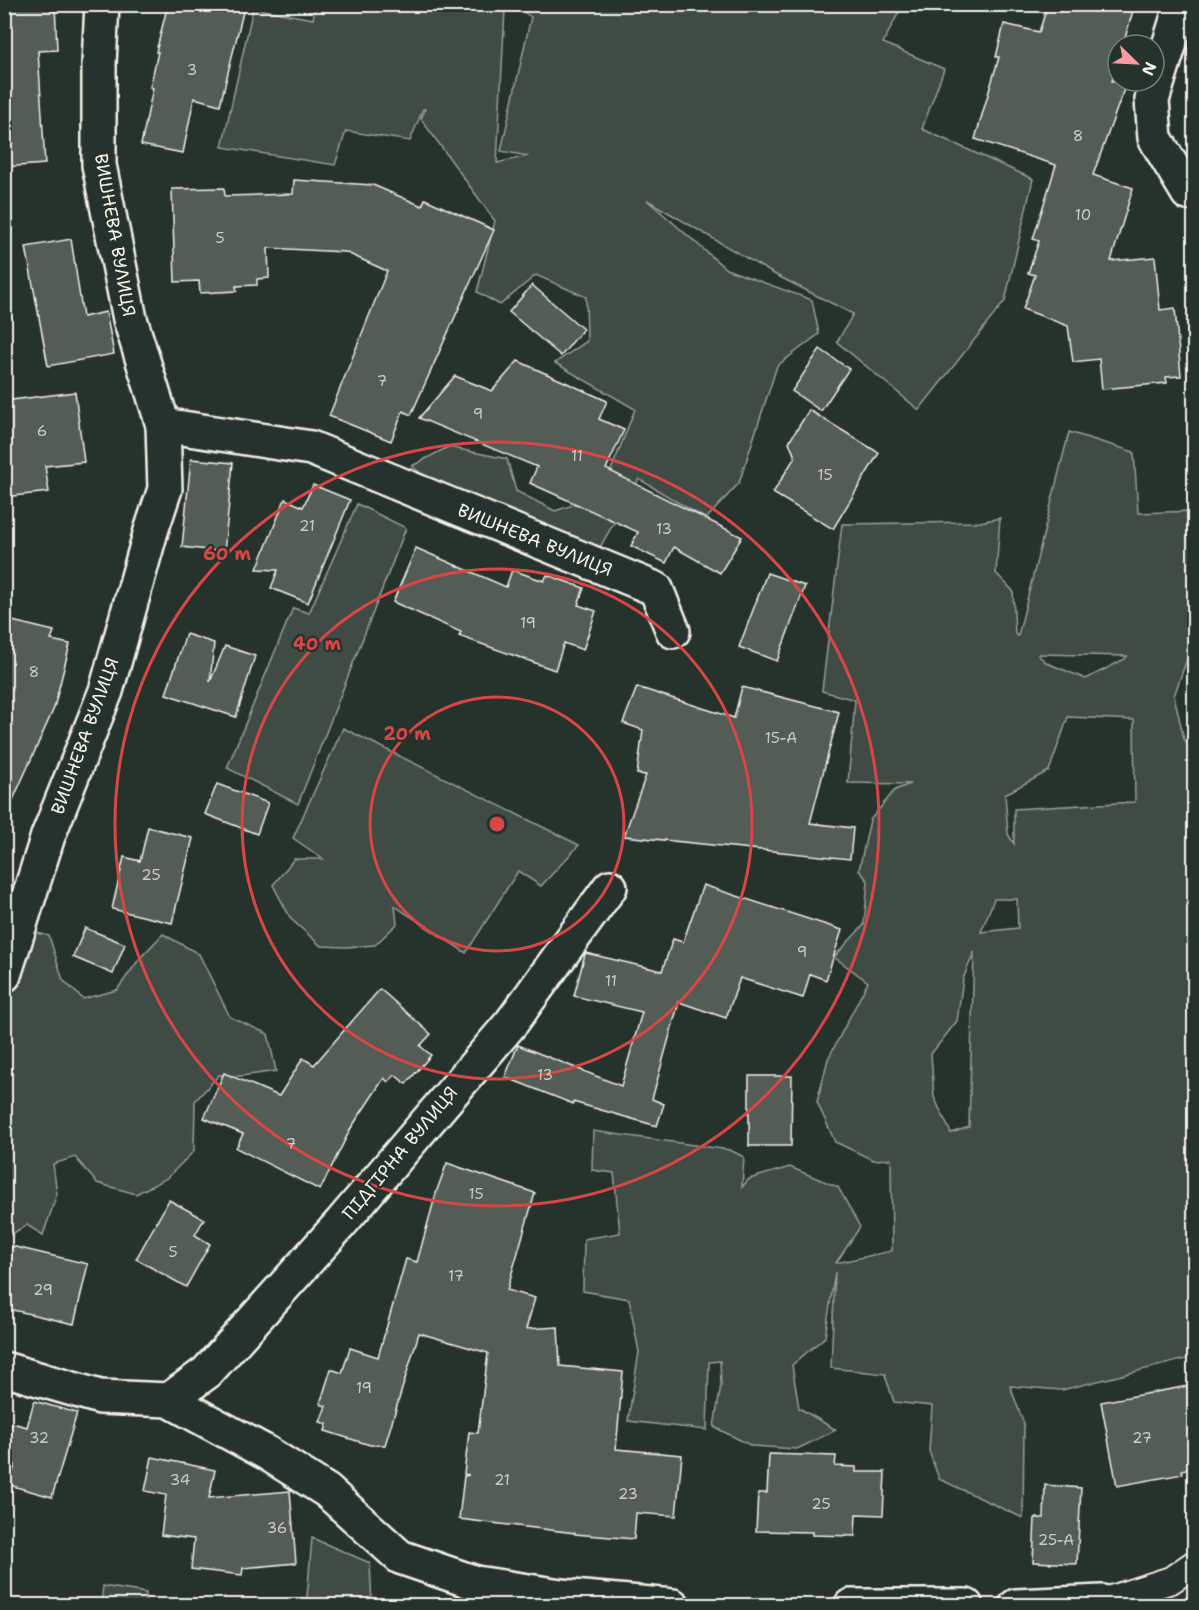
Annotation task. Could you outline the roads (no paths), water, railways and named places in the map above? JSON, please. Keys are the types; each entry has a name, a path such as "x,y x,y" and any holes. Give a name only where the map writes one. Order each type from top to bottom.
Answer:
{"street":[{"name":"ВИШНЕВА ВУЛИЦЯ","path":"4,975 48,836 106,691 165,489 163,425 130,319 99,165 99,64 102,4"},
{"path":"1182,4 1152,100 1155,138 1188,193"},
{"name":"ВИШНЕВА ВУЛИЦЯ","path":"163,425 311,448 656,589 673,631"},
{"name":"ПІДГІРНА ВУЛИЦЯ","path":"169,1400 207,1372 349,1214 512,1022 610,887"},
{"path":"4,1369 100,1396 169,1400 267,1453 327,1491 400,1557 476,1583 561,1596 673,1605"},
{"path":"1016,1605 1102,1602"},
{"path":"851,1605 966,1605"}],"lane":[{"path":"1102,1602 1171,1580 1194,1564"}]}
